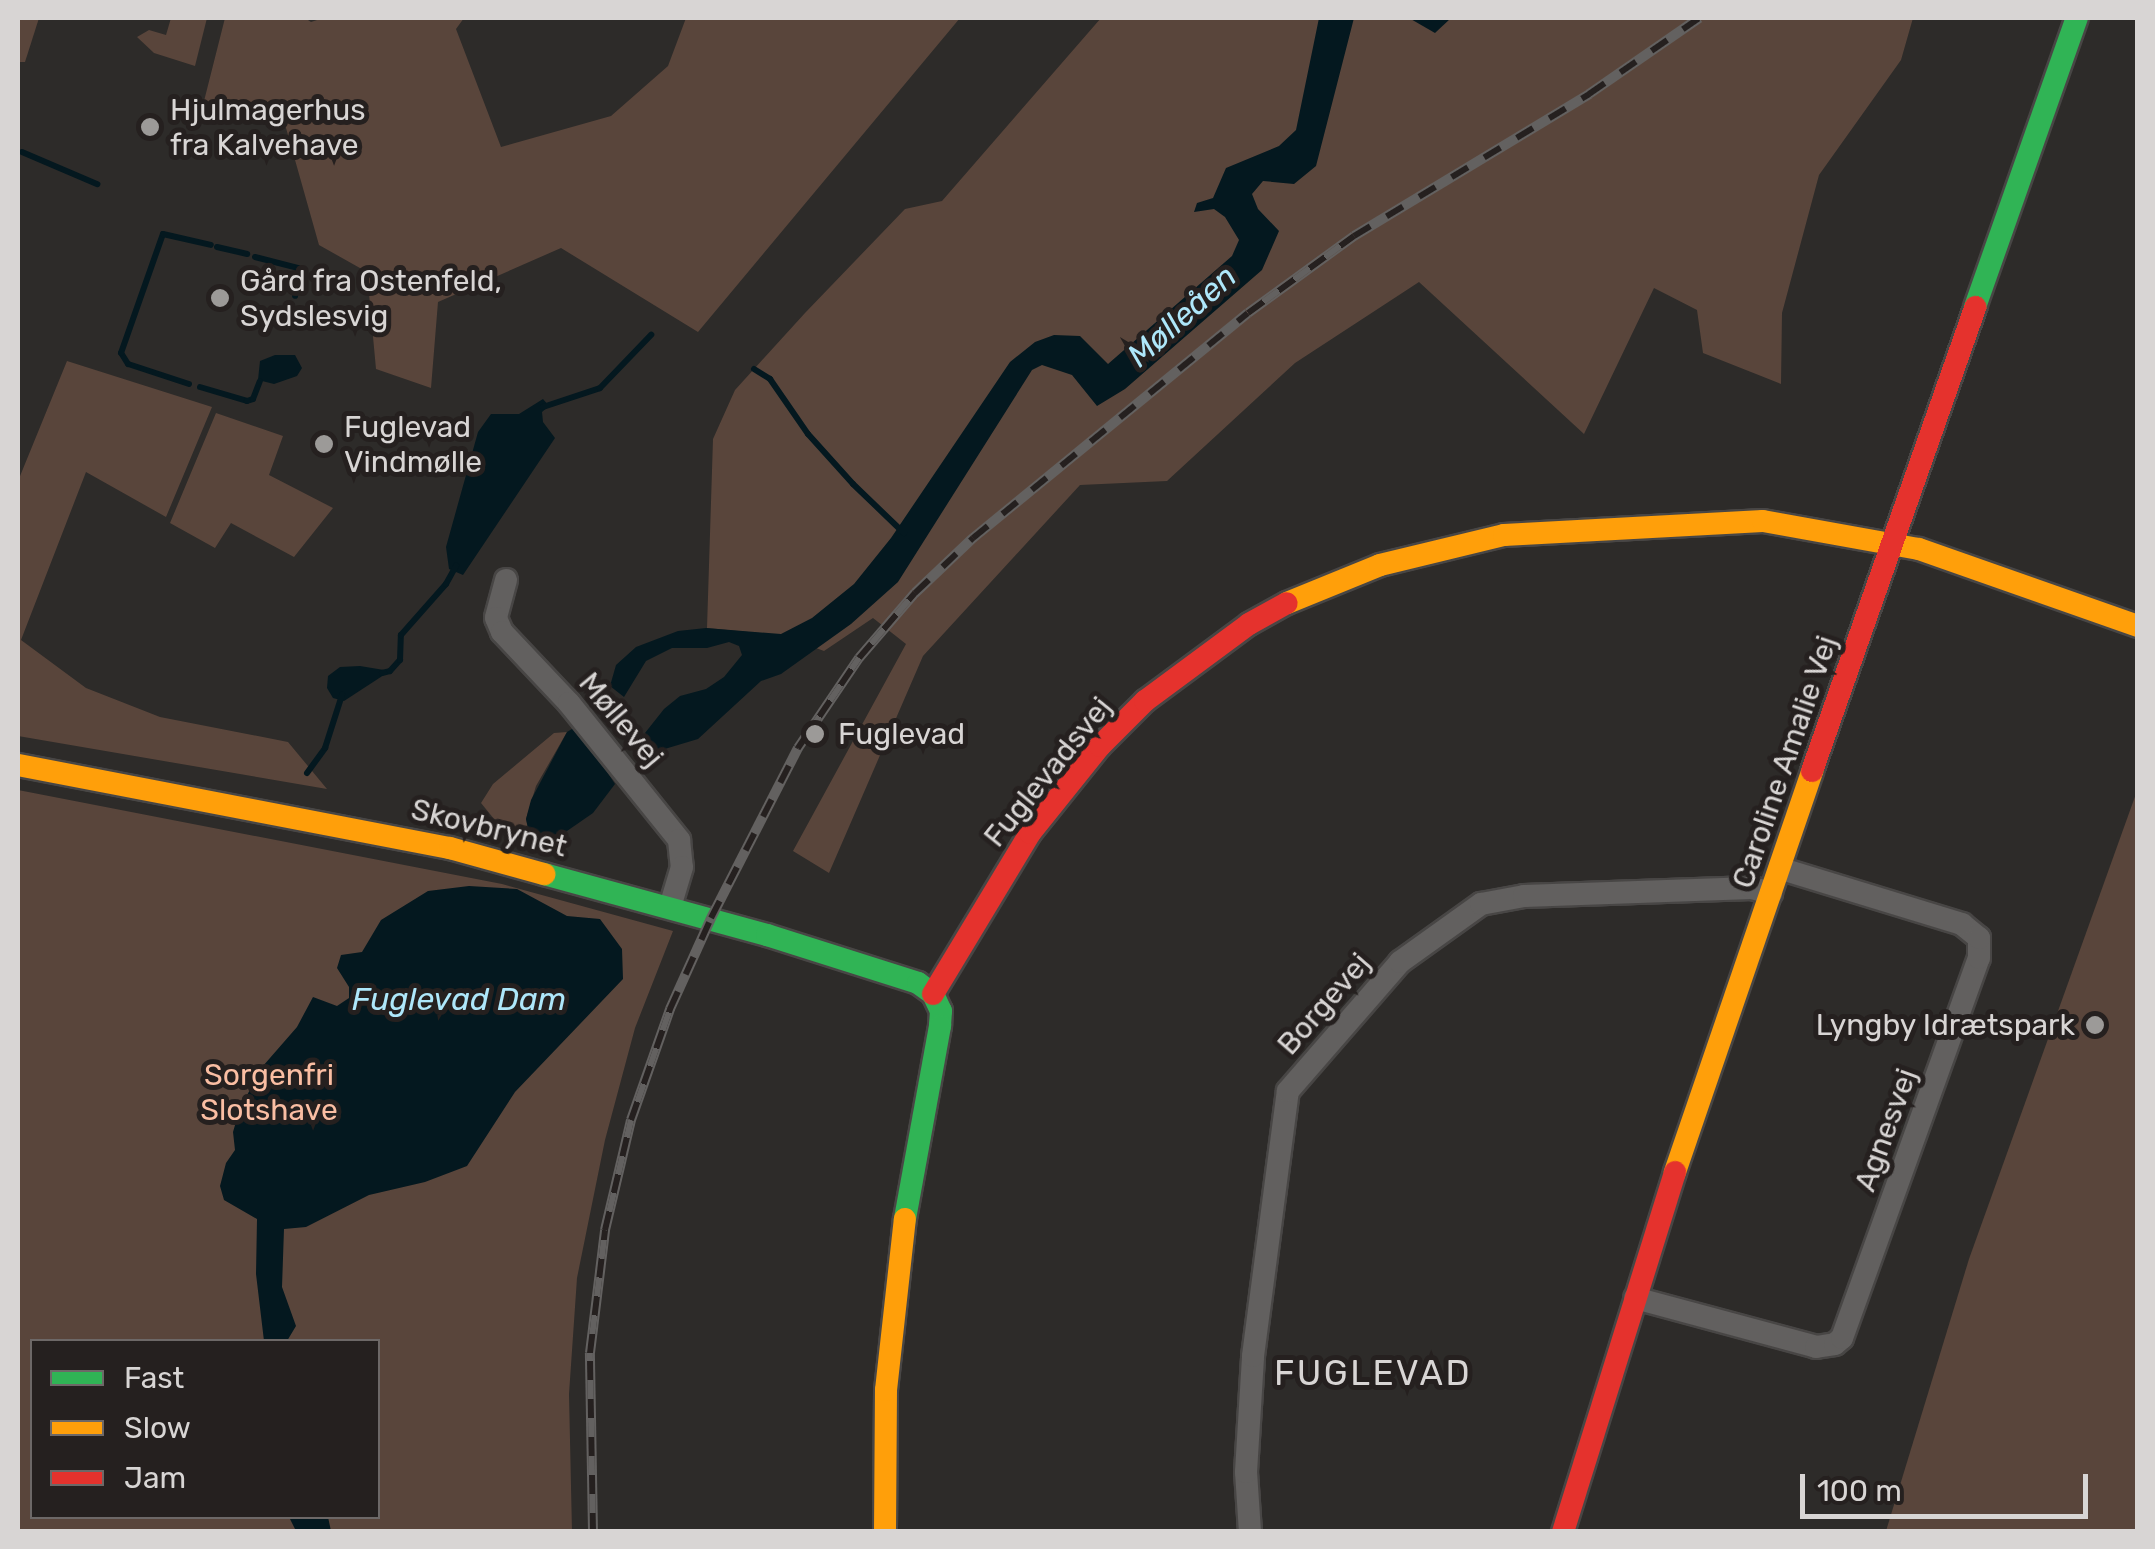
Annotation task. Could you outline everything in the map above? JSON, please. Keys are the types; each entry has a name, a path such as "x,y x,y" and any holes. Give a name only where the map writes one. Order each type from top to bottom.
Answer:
{"street":[{"name":"Caroline Amalie Vej","path":"1563,1532 1710,1062 2077,18"},
{"name":"Fuglevadsvej","path":"933,994 1030,833 1100,746 1145,701 1192,664 1308,591 1395,561 1504,534 1763,521 1920,548 2138,626"},
{"name":"Møllevej","path":"506,580 496,618 502,632 680,840 682,867 670,907"},
{"name":"Skovbrynet","path":"18,764 398,836 670,907 918,983 933,994"},
{"name":"Agnesvej","path":"1634,1298 1816,1347 1827,1347 1842,1338 1979,958 1979,938 1962,924 1780,868"},
{"name":"Borgevej","path":"1250,1532 1246,1470 1253,1356 1288,1091 1400,962 1481,904 1524,896 1752,888 1771,893"},
{"path":"885,1532 886,1390 902,1237 920,1118 940,1026 941,1011 933,994"}],"green space":[{"path":"18,18 39,18 25,62 18,62"},
{"path":"171,18 207,18 195,66 154,53 137,37 149,30 166,35"},
{"path":"225,18 305,18 311,22 323,18 464,18 456,29 501,147 611,116 668,66 686,18 960,18 698,332 561,248 438,302 431,388 376,369 367,272 319,245 286,128 203,105"},
{"path":"1101,18 1913,18 1901,60 1819,175 1782,313 1781,384 1703,353 1697,310 1654,288 1584,434 1419,282 1295,363 1167,481 1080,485 923,656 829,873 793,851 906,644 873,618 824,651 781,635 707,628 713,439 735,390 805,313 905,209 942,201"},
{"path":"67,361 212,407 166,517 86,472 21,640 86,688 160,717 288,742 327,789 18,736 18,481"},
{"path":"216,413 283,436 269,475 333,508 294,557 231,523 215,548 170,523"},
{"path":"567,732 536,786 526,819 529,833 494,819 481,803 493,784 554,733"},
{"name":"Sorgenfri Slotshave","path":"18,790 502,884 673,931 635,1028 605,1140 577,1278 569,1394 572,1531 18,1531"},
{"name":"Lyngby Idrætspark","path":"2137,791 2137,1531 1886,1531 1969,1259"}],"water":[{"name":"Mølleåen","path":"1319,18 1354,18 1316,166 1294,184 1263,181 1252,194 1258,209 1279,231 1262,270 1125,389 1097,406 1072,375 1042,365 1032,370 898,582 851,624 781,674 761,681 698,739 658,751 645,733 664,709 680,696 706,689 724,677 742,655 739,646 729,642 707,648 672,648 646,661 624,697 610,686 616,665 636,647 678,631 706,628 781,634 812,618 854,584 891,538 1010,362 1035,342 1054,335 1080,336 1108,364 1232,256 1239,240 1225,217 1214,209 1194,212 1197,203 1213,198 1226,168 1279,146 1296,130"},
{"path":"1409,18 1451,18 1435,33"},
{"path":"275,355 295,355 302,368 297,376 274,384 258,380 260,361"},
{"path":"543,399 549,406 542,412 543,422 555,438 463,575 449,569 446,547 478,432 491,414 519,414"},
{"path":"340,667 390,671 344,701 333,698 327,688 328,676"},
{"path":"577,726 615,784 593,813 554,840 538,839 529,833 526,819 531,800 567,732"},
{"name":"Fuglevad Dam","path":"469,886 517,889 567,916 600,919 622,949 623,979 515,1092 467,1166 425,1182 369,1195 306,1227 284,1229 282,1287 296,1326 288,1339 264,1339 256,1274 257,1219 224,1200 220,1186 226,1163 235,1150 233,1132 240,1108 263,1066 297,1027 313,997 337,1006 349,998 349,987 337,968 341,955 362,952 381,920 428,891"},
{"path":"290,1519 328,1519 331,1531 296,1531"}],"waterway":[{"path":"22,152 97,184"},
{"path":"189,384 128,364 121,353 163,234 211,245"},
{"path":"217,247 247,254"},
{"path":"255,257 298,268 295,296"},
{"path":"543,407 600,388 651,335"},
{"path":"754,369 770,379 808,434 904,533"},
{"path":"200,387 247,401 253,399 260,381"},
{"path":"382,673 390,671 400,660 401,635 446,584 456,566"},
{"path":"307,773 325,748 342,695"}],"railway":[{"path":"593,1532 590,1353 605,1230 631,1120 670,1009 711,918 798,748 859,658 915,593 973,538 1248,313 1354,236 1589,94 1699,18"}],"traffic: fast":[{"path":"1975,307 2077,18"},
{"path":"544,874 767,935 918,983 933,994 941,1011 940,1026 905,1219"}],"traffic: slow":[{"path":"1287,603 1380,565 1504,535 1763,521 1919,549 2138,626"},
{"path":"18,765 450,848 544,874"},
{"path":"1675,1172 1812,771"},
{"path":"885,1532 886,1390 905,1219"}],"traffic: jam":[{"path":"1812,771 1975,307"},
{"path":"933,994 1030,833 1100,746 1145,701 1249,624 1287,603"},
{"path":"1563,1532 1675,1172"}],"place":[{"name":"Hjulmagerhus fra Kalvehave","path":"150,127"},
{"name":"Gård fra Ostenfeld, Sydslesvig","path":"220,298"},
{"name":"Fuglevad Vindmølle","path":"324,444"},
{"name":"Fuglevad","path":"815,734"},
{"name":"Lyngby Idrætspark","path":"2095,1025"}],"district":[{"name":"FUGLEVAD","path":"1373,1373"}]}
